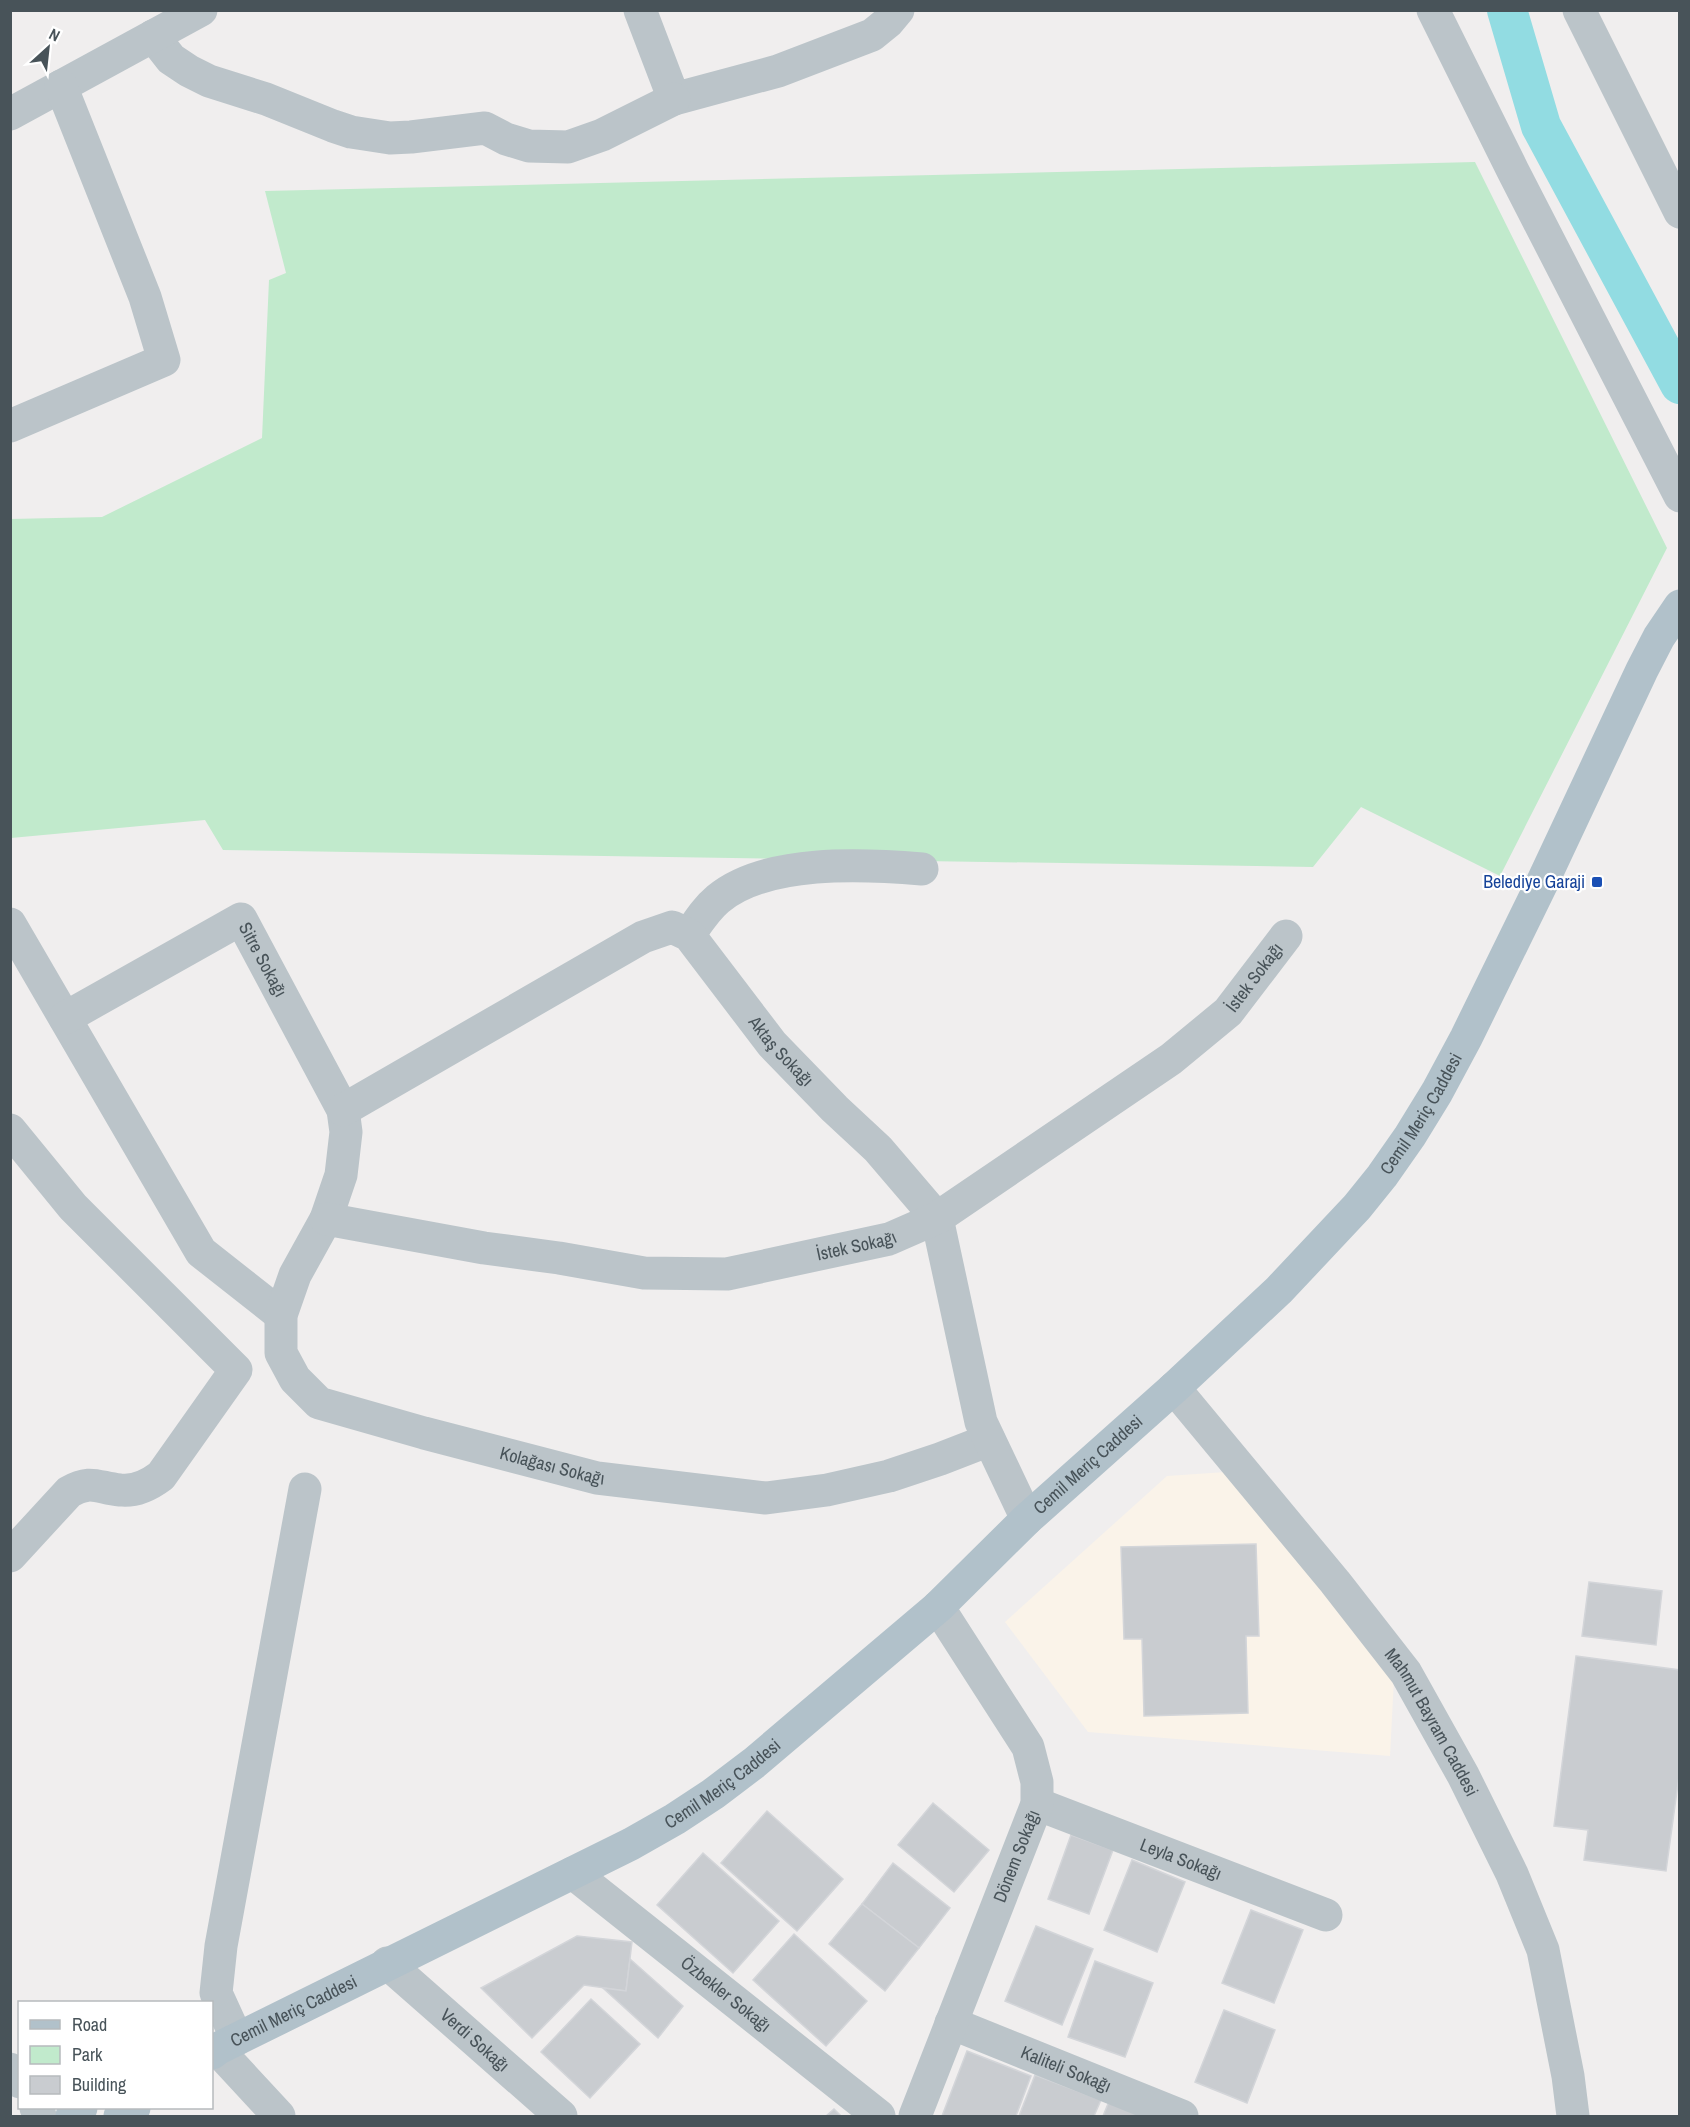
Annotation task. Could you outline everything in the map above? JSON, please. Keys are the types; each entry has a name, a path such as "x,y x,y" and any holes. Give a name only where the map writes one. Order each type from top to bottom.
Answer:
{"main road":[{"name":"Cemil Meriç Caddesi","path":"219,2048 640,1839 713,1794 754,1763 938,1607 1026,1519 1174,1388 1279,1290 1357,1207 1410,1136 1466,1038 1542,883 1627,700 1659,637 1680,606"}],"street":[{"path":"10,114 201,10"},
{"path":"640,10 674,99"},
{"path":"153,36 171,59 209,81 266,99 351,132 390,138 485,128 506,139 529,146 568,147 602,135 674,99 778,71 872,35 898,10"},
{"path":"1433,10 1518,182 1680,496"},
{"path":"1579,10 1680,212"},
{"path":"10,426 164,360 146,297 60,86"},
{"path":"343,1110 643,937 672,927 690,935 702,916 717,900 750,880 815,868 851,866 922,869"},
{"name":"Sitre Sokağı","path":"65,1018 242,919 343,1110 345,1152 341,1175 326,1219"},
{"path":"10,924 201,1252 281,1315"},
{"name":"Aktaş Sokağı","path":"690,935 772,1044 879,1149 937,1218 981,1422 1026,1519"},
{"name":"İstek Sokağı","path":"326,1219 484,1248 644,1273 727,1274 889,1239 937,1218 1196,1040 1228,1012 1286,936"},
{"path":"10,1130 73,1207 236,1370 161,1476 138,1489 122,1490 98,1484 78,1486 69,1492 10,1556"},
{"name":"Kolağası Sokağı","path":"326,1219 295,1275 281,1315 281,1353 295,1379 320,1403 597,1478 766,1498 827,1490 889,1476 989,1440"},
{"name":"Mahmut Bayram Caddesi","path":"1174,1388 1335,1582 1406,1673 1463,1774 1512,1874 1544,1950 1568,2076 1573,2116"},
{"path":"279,2116 219,2048 216,1993 221,1946 305,1489"},
{"name":"Dönem Sokağı","path":"915,2116 1037,1804 1037,1782 1028,1747 938,1607"},
{"name":"Leyla Sokağı","path":"1037,1804 1326,1915"},
{"name":"Özbekler Sokağı","path":"573,1873 879,2116"},
{"name":"Verdi Sokağı","path":"387,1963 561,2116"},
{"name":"Kaliteli Sokağı","path":"951,2023 1182,2116"}],"shaded area":[{"path":"1226,1472 1394,1678 1390,1756 1088,1732 1005,1622 1167,1476"}],"green space":[{"path":"1475,162 1667,548 1500,876 1361,807 1313,867 223,850 205,820 11,838 10,519 102,517 262,438 269,280 286,273 265,191"}],"building":[{"path":"1256,1544 1259,1636 1246,1636 1248,1713 1144,1716 1142,1639 1124,1639 1121,1547"},
{"path":"1589,1582 1662,1591 1656,1645 1582,1636"},
{"path":"1576,1656 1680,1670 1680,1769 1666,1871 1584,1860 1588,1830 1554,1826"},
{"path":"933,1803 989,1850 954,1892 898,1845"},
{"path":"767,1811 843,1879 797,1931 721,1863"},
{"path":"1071,1835 1113,1850 1089,1914 1048,1899"},
{"path":"703,1853 779,1921 733,1973 657,1905"},
{"path":"1132,1860 1185,1882 1157,1952 1104,1930"},
{"path":"893,1863 950,1908 919,1948 862,1904"},
{"path":"862,1904 919,1948 885,1991 829,1944"},
{"path":"1251,1910 1303,1930 1274,2003 1222,1983"},
{"path":"1036,1926 1093,1949 1062,2025 1005,2001"},
{"path":"794,1934 867,2001 826,2046 753,1980"},
{"path":"577,1936 632,1942 626,1991 584,1985 532,2038 481,1988"},
{"path":"630,1959 683,2006 658,2038 603,1988 626,1991"},
{"path":"1095,1961 1153,1983 1125,2057 1068,2037"},
{"path":"591,1999 640,2044 590,2098 541,2052"},
{"path":"1224,2010 1275,2030 1247,2103 1195,2082"},
{"path":"967,2051 1031,2076 1016,2116 942,2116"},
{"path":"1035,2075 1101,2100 1094,2116 1019,2116"},
{"path":"1110,2099 1155,2116 1103,2116"},
{"path":"834,2109 841,2116 826,2116"}],"waterway":[{"path":"1507,10 1541,126 1680,384"}],"place":[{"name":"Belediye Garaji","path":"1597,882"}]}
